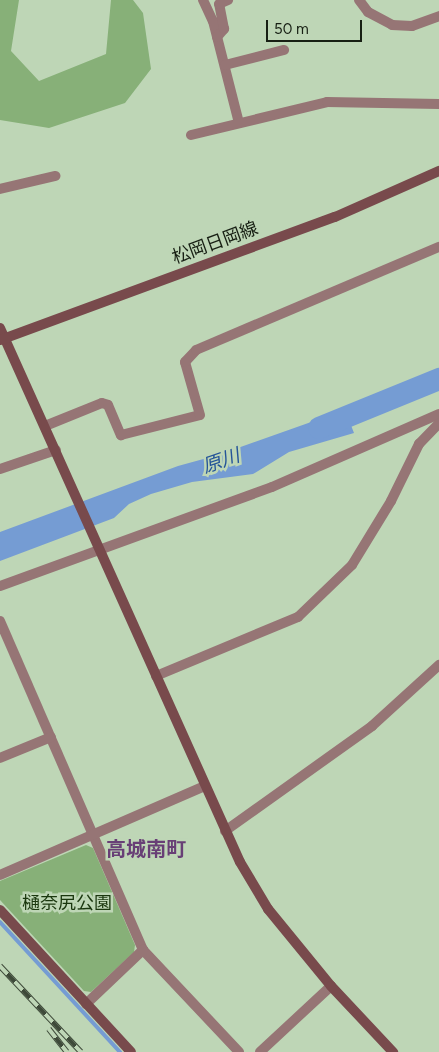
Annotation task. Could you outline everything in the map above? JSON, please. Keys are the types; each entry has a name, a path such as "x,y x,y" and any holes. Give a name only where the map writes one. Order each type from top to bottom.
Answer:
{"street":[{"path":"203,0 217,37 238,123"},
{"path":"217,37 224,29 219,4 228,0"},
{"path":"359,0 368,12 392,26 412,26 439,16"},
{"path":"225,66 284,50"},
{"path":"191,135 327,102 439,104"},
{"name":"松岡日岡線","path":"1,337 335,217 439,171"},
{"path":"0,189 55,176"},
{"path":"45,426 102,403 108,405 121,435 200,415 185,362 196,350 439,247"},
{"path":"1,337 63,465 224,831 268,909 332,986 393,1052"},
{"path":"0,586 99,547 272,487 439,414"},
{"path":"156,676 298,617 352,565 391,501 419,444 439,423"},
{"path":"0,469 56,450"},
{"path":"0,621 144,950 239,1052"},
{"path":"224,831 372,726 439,666"},
{"path":"0,758 51,737"},
{"path":"0,875 205,786"},
{"path":"0,910 131,1052"},
{"path":"86,1004 144,950"},
{"path":"260,1052 332,986"}],"green space":[{"path":"0,0 19,0 11,51 39,81 106,54 111,0 133,0 143,13 151,69 125,103 49,128 0,120"},
{"name":"樋奈尻公園","path":"86,845 93,848 135,945 134,952 91,992 84,991 0,900 0,881"}],"water":[{"path":"345,410 354,433 289,452 253,474 192,482 151,494 129,504 114,518 0,561 0,532 178,466 218,455"}],"waterway":[{"name":"原川","path":"319,428 439,379"},
{"path":"0,922 120,1052"}],"railway":[{"path":"0,966 81,1052"},
{"path":"49,1029 67,1052"}],"district":[{"name":"高城南町","path":"146,849"}]}
